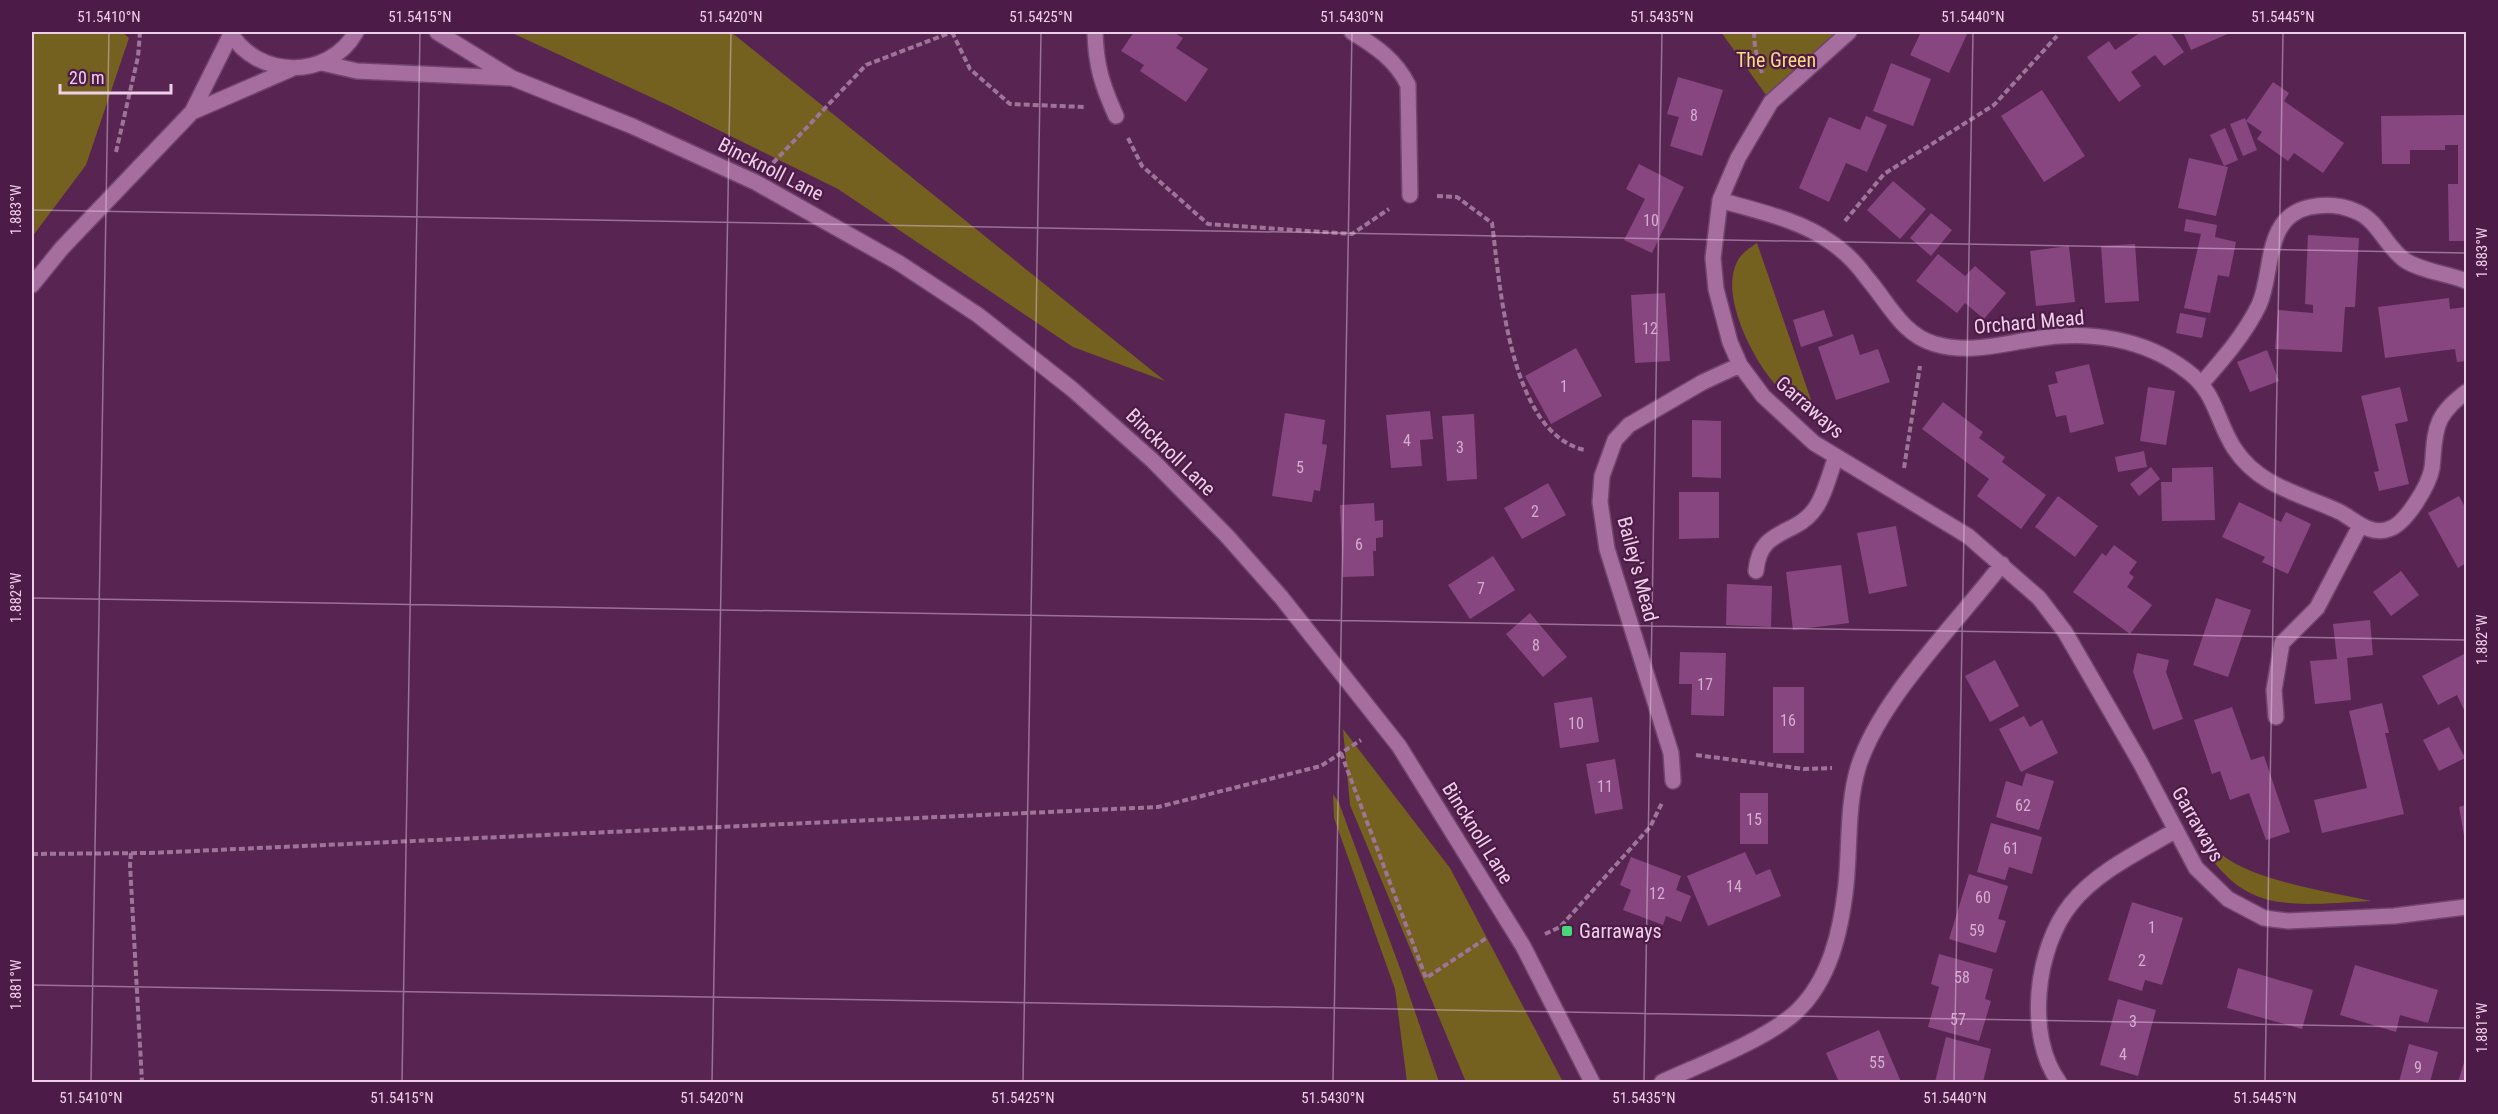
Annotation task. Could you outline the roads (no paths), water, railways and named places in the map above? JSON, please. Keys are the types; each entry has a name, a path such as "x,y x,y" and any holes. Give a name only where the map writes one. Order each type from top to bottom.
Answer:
{"street":[{"path":"192,112 291,69 322,63 345,47 356,32"},
{"name":"Bincknoll Lane","path":"437,32 512,78 632,126 755,182 909,269 978,315 1072,389 1152,460 1227,536 1281,597 1399,746 1523,946 1592,1083"},
{"path":"1095,32 1096,63 1105,93 1116,116"},
{"path":"1353,32 1390,58 1401,71 1408,85 1410,195"},
{"name":"Garraways","path":"1849,32 1771,102 1738,158 1720,200 1713,258 1716,289 1730,342 1740,365 1763,396 1805,435 1836,457 1968,536 2039,598 2066,632 2140,762 2196,868 2229,899 2264,918 2288,921 2328,921 2466,907"},
{"path":"32,285 62,248 192,112 230,33 243,49 255,58 291,69"},
{"name":"Bincknoll Lane","path":"322,63 357,71 512,78"},
{"name":"Orchard Mead","path":"1720,200 1781,219 1829,240 1867,277 1909,331 1924,341 1951,348 1970,349 1990,348 2056,336 2100,337 2126,341 2168,358 2202,383 2214,402 2222,426 2248,466 2267,481 2293,495 2335,510 2361,526 2386,530 2398,524 2403,518 2423,491 2432,470 2434,441 2440,420 2450,406 2466,392"},
{"path":"2202,383 2247,326 2265,287 2280,226 2287,217 2301,209 2337,206 2355,211 2371,220 2391,249 2407,262 2466,281"},
{"name":"Bailey's Mead","path":"1673,781 1671,753 1607,549 1600,502 1602,476 1615,440 1629,425 1693,388 1740,365"},
{"path":"1756,571 1763,546 1773,536 1803,521 1815,509 1836,457"},
{"path":"2276,717 2274,690 2282,643 2317,608 2361,526"},
{"path":"1662,1083 1761,1035 1794,1014 1815,990 1830,962 1839,929 1846,885 1848,829 1858,768 1894,700 2002,564"},
{"path":"2055,1081 2039,1032 2038,1009 2044,963 2058,927 2070,904 2090,885 2176,830"}],"place":[{"name":"Garraways","path":"1567,931"}],"park label":[{"name":"The Green","path":"1776,60"}]}
